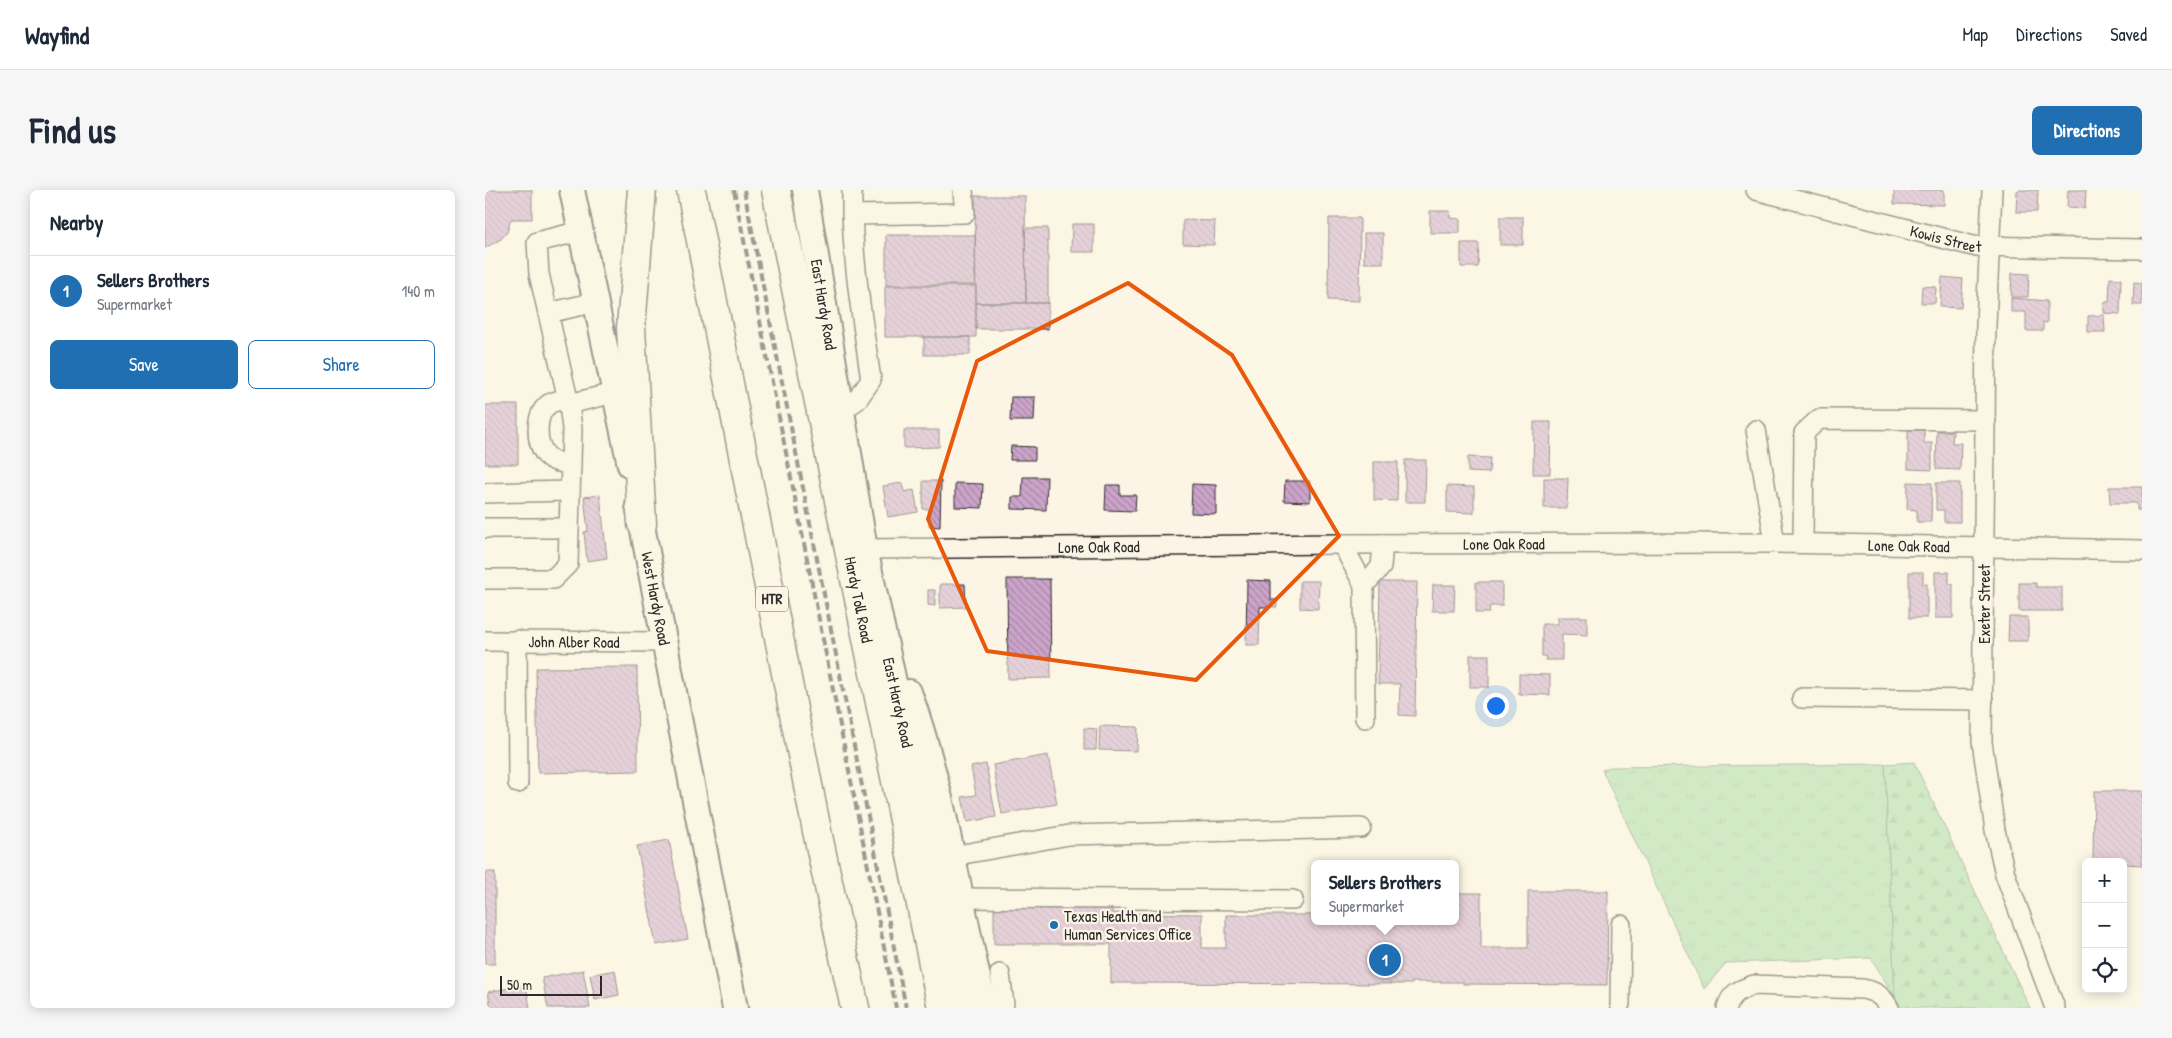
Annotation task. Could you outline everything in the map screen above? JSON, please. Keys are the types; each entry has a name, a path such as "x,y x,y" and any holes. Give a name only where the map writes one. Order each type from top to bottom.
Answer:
{"highway":[{"path":"642,190 631,328 642,524"},
{"name":"HTR","path":"691,190 816,822 855,1008"},
{"name":"Hardy Toll Road","path":"776,190 942,1008"}],"main road":[{"name":"West Hardy Road","path":"572,190 642,524 695,803 729,1007"},
{"name":"East Hardy Road","path":"805,190 865,549 963,998"},
{"path":"865,549 905,680 926,739 941,800 960,898 994,1006"}],"street":[{"path":"842,411 857,400 871,380 855,276 852,190"},
{"path":"852,215 965,213 963,190"},
{"name":"Kowis Street","path":"1756,190 1973,246 2142,249"},
{"name":"Exeter Street","path":"1992,190 1988,246 1985,420 1983,757 1995,830 2016,907 2055,1008"},
{"path":"485,579 553,579 568,564 572,429 568,401 539,274 537,242 581,231"},
{"path":"548,313 595,302"},
{"path":"571,464 557,463 545,454 537,428 541,413 549,404 615,393"},
{"path":"1803,543 1805,433 1819,419 1985,420"},
{"path":"1756,430 1775,542"},
{"path":"485,493 570,491"},
{"path":"485,528 569,528"},
{"name":"Lone Oak Road","path":"865,549 1775,542 2142,550"},
{"path":"1342,544 1364,584 1365,718"},
{"path":"1364,584 1381,567 1383,544"},
{"path":"517,640 518,783"},
{"name":"John Alber Road","path":"485,641 663,642"},
{"path":"1802,698 1983,700"},
{"path":"951,856 1069,835 1361,828"},
{"path":"960,898 1293,900"},
{"path":"1620,1004 1621,925"},
{"path":"994,1006 1000,974"},
{"path":"1727,1008 1731,996 1739,990 1753,986 1863,989 1874,991 1881,996 1889,1008"}],"highlighted area":[{"path":"1128,283 1232,355 1339,536 1196,680 987,651 928,519 977,361"}],"green space":[{"path":"1914,762 2030,1008 1902,1008 1895,997 1885,764"},
{"path":"1885,764 1895,997 1871,958 1726,963 1704,989 1602,770 1610,767"}],"building":[{"path":"485,190 532,190 532,219 511,219 507,232 501,239 485,248"},
{"path":"1894,190 1944,190 1944,205 1894,204"},
{"path":"2038,190 2037,212 2016,212 2017,191"},
{"path":"2068,190 2086,190 2085,208 2067,207"},
{"path":"975,196 1025,196 1026,303 976,303"},
{"path":"1430,211 1450,211 1450,218 1460,219 1460,233 1430,233"},
{"path":"1500,217 1523,217 1523,245 1500,245"},
{"path":"1329,218 1360,218 1359,301 1328,300"},
{"path":"1183,220 1215,221 1214,245 1183,244"},
{"path":"1072,224 1094,224 1094,252 1071,252"},
{"path":"1025,228 1048,228 1048,303 1026,303"},
{"path":"1364,233 1383,233 1383,263 1364,263"},
{"path":"886,235 975,235 975,285 886,285"},
{"path":"1461,243 1479,243 1478,267 1461,267"},
{"path":"2012,273 2029,274 2028,297 2011,297"},
{"path":"1942,277 1963,279 1961,308 1940,307"},
{"path":"2110,278 2121,279 2120,314 2104,313 2104,302 2109,302"},
{"path":"2134,282 2142,283 2142,305 2133,305"},
{"path":"885,286 976,286 976,337 885,337"},
{"path":"1922,286 1936,287 1935,303 1921,303"},
{"path":"2011,298 2047,301 2047,323 2043,322 2043,331 2026,331 2026,312 2011,312"},
{"path":"976,303 1048,303 1048,329 976,329"},
{"path":"2104,315 2105,332 2088,332 2088,316"},
{"path":"924,337 970,337 970,355 924,355"},
{"path":"1011,397 1035,397 1034,421 1010,421"},
{"path":"485,405 518,405 518,464 485,464"},
{"path":"1534,422 1551,422 1550,474 1533,474"},
{"path":"904,430 939,430 939,447 904,448"},
{"path":"1908,430 1924,430 1924,443 1932,443 1932,470 1908,469"},
{"path":"1937,431 1953,431 1952,443 1961,443 1960,470 1936,469"},
{"path":"1011,446 1035,447 1035,460 1010,460"},
{"path":"1468,457 1490,458 1489,473 1468,472"},
{"path":"1405,460 1426,460 1425,502 1405,502"},
{"path":"1374,462 1398,462 1397,501 1374,500"},
{"path":"1023,477 1047,477 1046,510 1012,509 1012,497 1022,497"},
{"path":"1544,478 1568,478 1567,508 1544,508"},
{"path":"923,481 941,481 940,527 929,526 929,509 923,509"},
{"path":"1285,481 1310,481 1310,502 1284,501"},
{"path":"1908,482 1932,483 1931,522 1917,522 1917,510 1907,509"},
{"path":"902,483 904,492 914,490 918,512 888,517 883,486"},
{"path":"955,483 983,484 982,508 955,507"},
{"path":"1936,483 1960,483 1960,522 1944,522 1944,510 1936,510"},
{"path":"1192,484 1216,485 1216,514 1191,513"},
{"path":"1106,485 1120,485 1120,495 1136,495 1135,511 1105,510"},
{"path":"1447,486 1474,487 1474,513 1447,512"},
{"path":"2109,487 2142,487 2142,510 2137,510 2137,503 2110,503"},
{"path":"600,495 607,558 587,561 584,532 588,531 584,497"},
{"path":"1909,572 1923,572 1923,584 1927,584 1927,618 1909,618"},
{"path":"1935,572 1949,572 1949,584 1953,584 1953,618 1935,618"},
{"path":"1007,579 1050,579 1051,678 1008,679"},
{"path":"1247,580 1271,581 1271,600 1277,600 1277,607 1260,607 1259,645 1246,645"},
{"path":"1300,581 1319,581 1318,609 1300,608"},
{"path":"1380,582 1417,582 1415,716 1399,715 1400,684 1378,684"},
{"path":"1476,582 1502,582 1502,606 1490,606 1489,613 1476,613"},
{"path":"2019,583 2036,583 2036,587 2062,587 2062,611 2019,611"},
{"path":"940,584 965,584 966,607 940,608"},
{"path":"1433,585 1455,585 1454,611 1432,611"},
{"path":"928,590 935,590 935,606 928,605"},
{"path":"1558,617 1587,617 1587,635 1562,634 1562,660 1545,660 1546,656 1542,656 1542,624 1558,624"},
{"path":"2009,617 2028,617 2028,641 2008,641"},
{"path":"1470,655 1489,655 1489,687 1470,687"},
{"path":"637,667 638,771 538,773 536,668"},
{"path":"1519,674 1550,675 1550,695 1519,694"},
{"path":"1100,726 1138,727 1137,751 1099,750"},
{"path":"1084,728 1097,729 1096,750 1084,750"},
{"path":"1048,755 1057,804 1002,814 993,765"},
{"path":"986,764 996,817 967,822 962,797 976,795 971,767"},
{"path":"2094,791 2142,791 2142,865 2127,864 2127,858 2093,858"},
{"path":"669,840 688,939 656,945 637,846"},
{"path":"485,872 495,872 495,964 485,964"},
{"path":"1528,891 1608,891 1607,985 1463,984 1463,982 1412,982 1412,984 1111,983 1111,944 994,944 994,908 1112,909 1112,913 1202,914 1202,948 1226,948 1226,915 1311,915 1311,925 1459,925 1459,893 1481,893 1481,948 1528,948"},
{"path":"583,970 590,1008 548,1008 542,978"},
{"path":"615,970 619,995 595,1000 590,975"},
{"path":"526,985 530,1008 491,1008 488,992"}],"railway":[{"path":"734,190 896,1008"},
{"path":"744,190 906,1008"}],"place":[{"name":"Texas Health and Human Services Office","path":"1054,925"},
{"name":"Sellers Brothers","path":"1385,960"}]}
